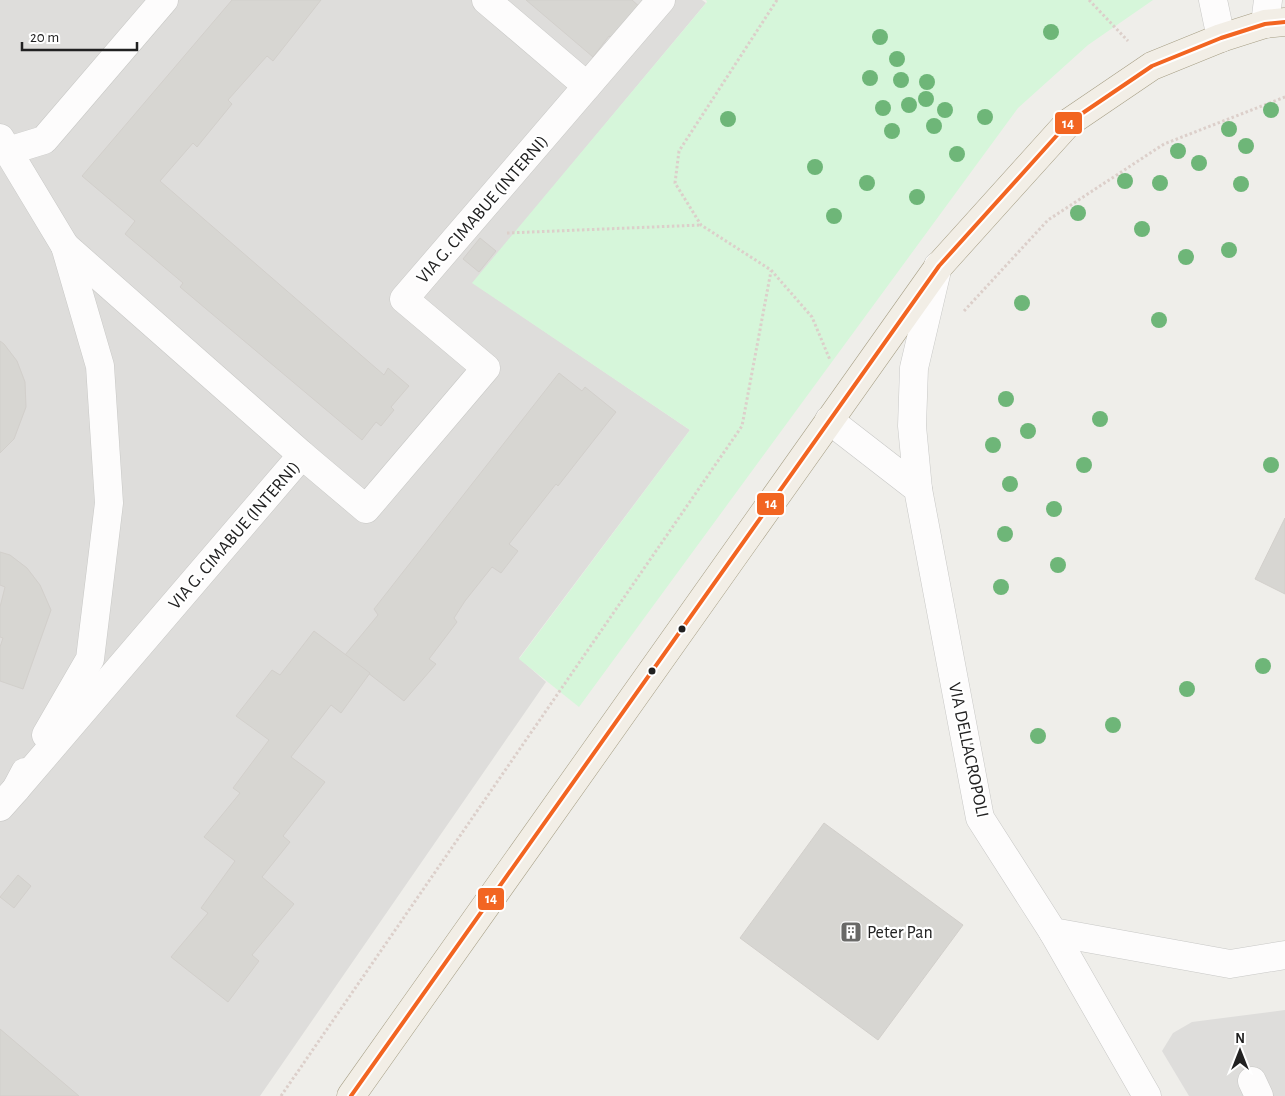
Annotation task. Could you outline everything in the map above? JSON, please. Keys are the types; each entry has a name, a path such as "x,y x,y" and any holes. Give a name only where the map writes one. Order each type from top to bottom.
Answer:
{"main road":[{"path":"350,1096 939,266 1068,122 1152,66 1273,15"}],"street":[{"path":"8,798 90,659 109,503 100,366 65,246 4,145 44,140 164,0"},
{"path":"486,0 587,86"},
{"name":"VIA G. CIMABUE (INTERNI)","path":"8,798 302,455 366,509 486,368 404,299 661,0"},
{"path":"1213,0 1221,38"},
{"path":"65,246 302,455"},
{"name":"VIA DELL'ACROPOLI","path":"939,266 914,368 912,426 918,489 980,818 1054,932 1147,1096"},
{"path":"829,420 918,489"},
{"path":"1054,932 1230,964 1285,955"}],"path":[{"path":"777,0 679,151 674,182 701,225 771,270 812,317 834,368"},
{"path":"1089,0 1152,66"},
{"path":"962,318 965,309 1048,220 1164,144 1285,97"},
{"path":"459,235 701,225"},
{"path":"281,1096 742,426 771,270"}],"shaded area":[{"path":"0,0 702,0 706,3 473,283 690,430 519,658 546,682 260,1096 0,1096"},
{"path":"1285,1010 1285,1096 1189,1096 1162,1051 1173,1033 1192,1022"}],"green space":[{"path":"706,0 1153,0 1088,45 1018,108 579,707 519,659 690,430 472,283 707,2"}],"building":[{"path":"232,0 321,0 273,61 267,56 228,100 232,104 197,147 193,143 160,181 384,375 388,368 409,386 391,407 394,410 381,426 376,422 362,440 180,287 183,283 125,234 135,221 82,176"},
{"path":"526,0 632,0 641,8 615,40 609,36 593,57"},
{"path":"480,238 496,251 479,272 463,259"},
{"path":"0,341 17,361 25,382 26,407 14,439 0,453"},
{"path":"559,373 582,391 585,387 616,412 558,486 556,484 509,544 518,551 501,573 492,567 465,601 454,618 457,622 429,659 436,664 404,701 345,655 378,615 374,609"},
{"path":"1285,518 1285,594 1255,579"},
{"path":"0,552 10,555 27,568 40,585 51,610 23,689 0,681 0,647 3,638 0,637 0,607 5,587 0,585"},
{"path":"314,631 370,673 341,713 331,705 291,757 325,782 283,836 290,842 262,877 294,904 252,955 259,961 228,1002 171,957 208,913 201,908 235,861 204,837 240,793 233,788 269,740 236,716 272,670 280,675"},
{"name":"Peter Pan","path":"824,823 963,925 878,1040 740,938"},
{"path":"18,875 31,886 14,908 0,897"},
{"path":"0,1029 79,1096 0,1096"}],"transit line":[{"name":"14","path":"351,1096 939,266 1068,123 1152,66 1221,38 1265,24 1285,22"}],"place":[{"name":"Peter Pan","path":"851,932"}]}
